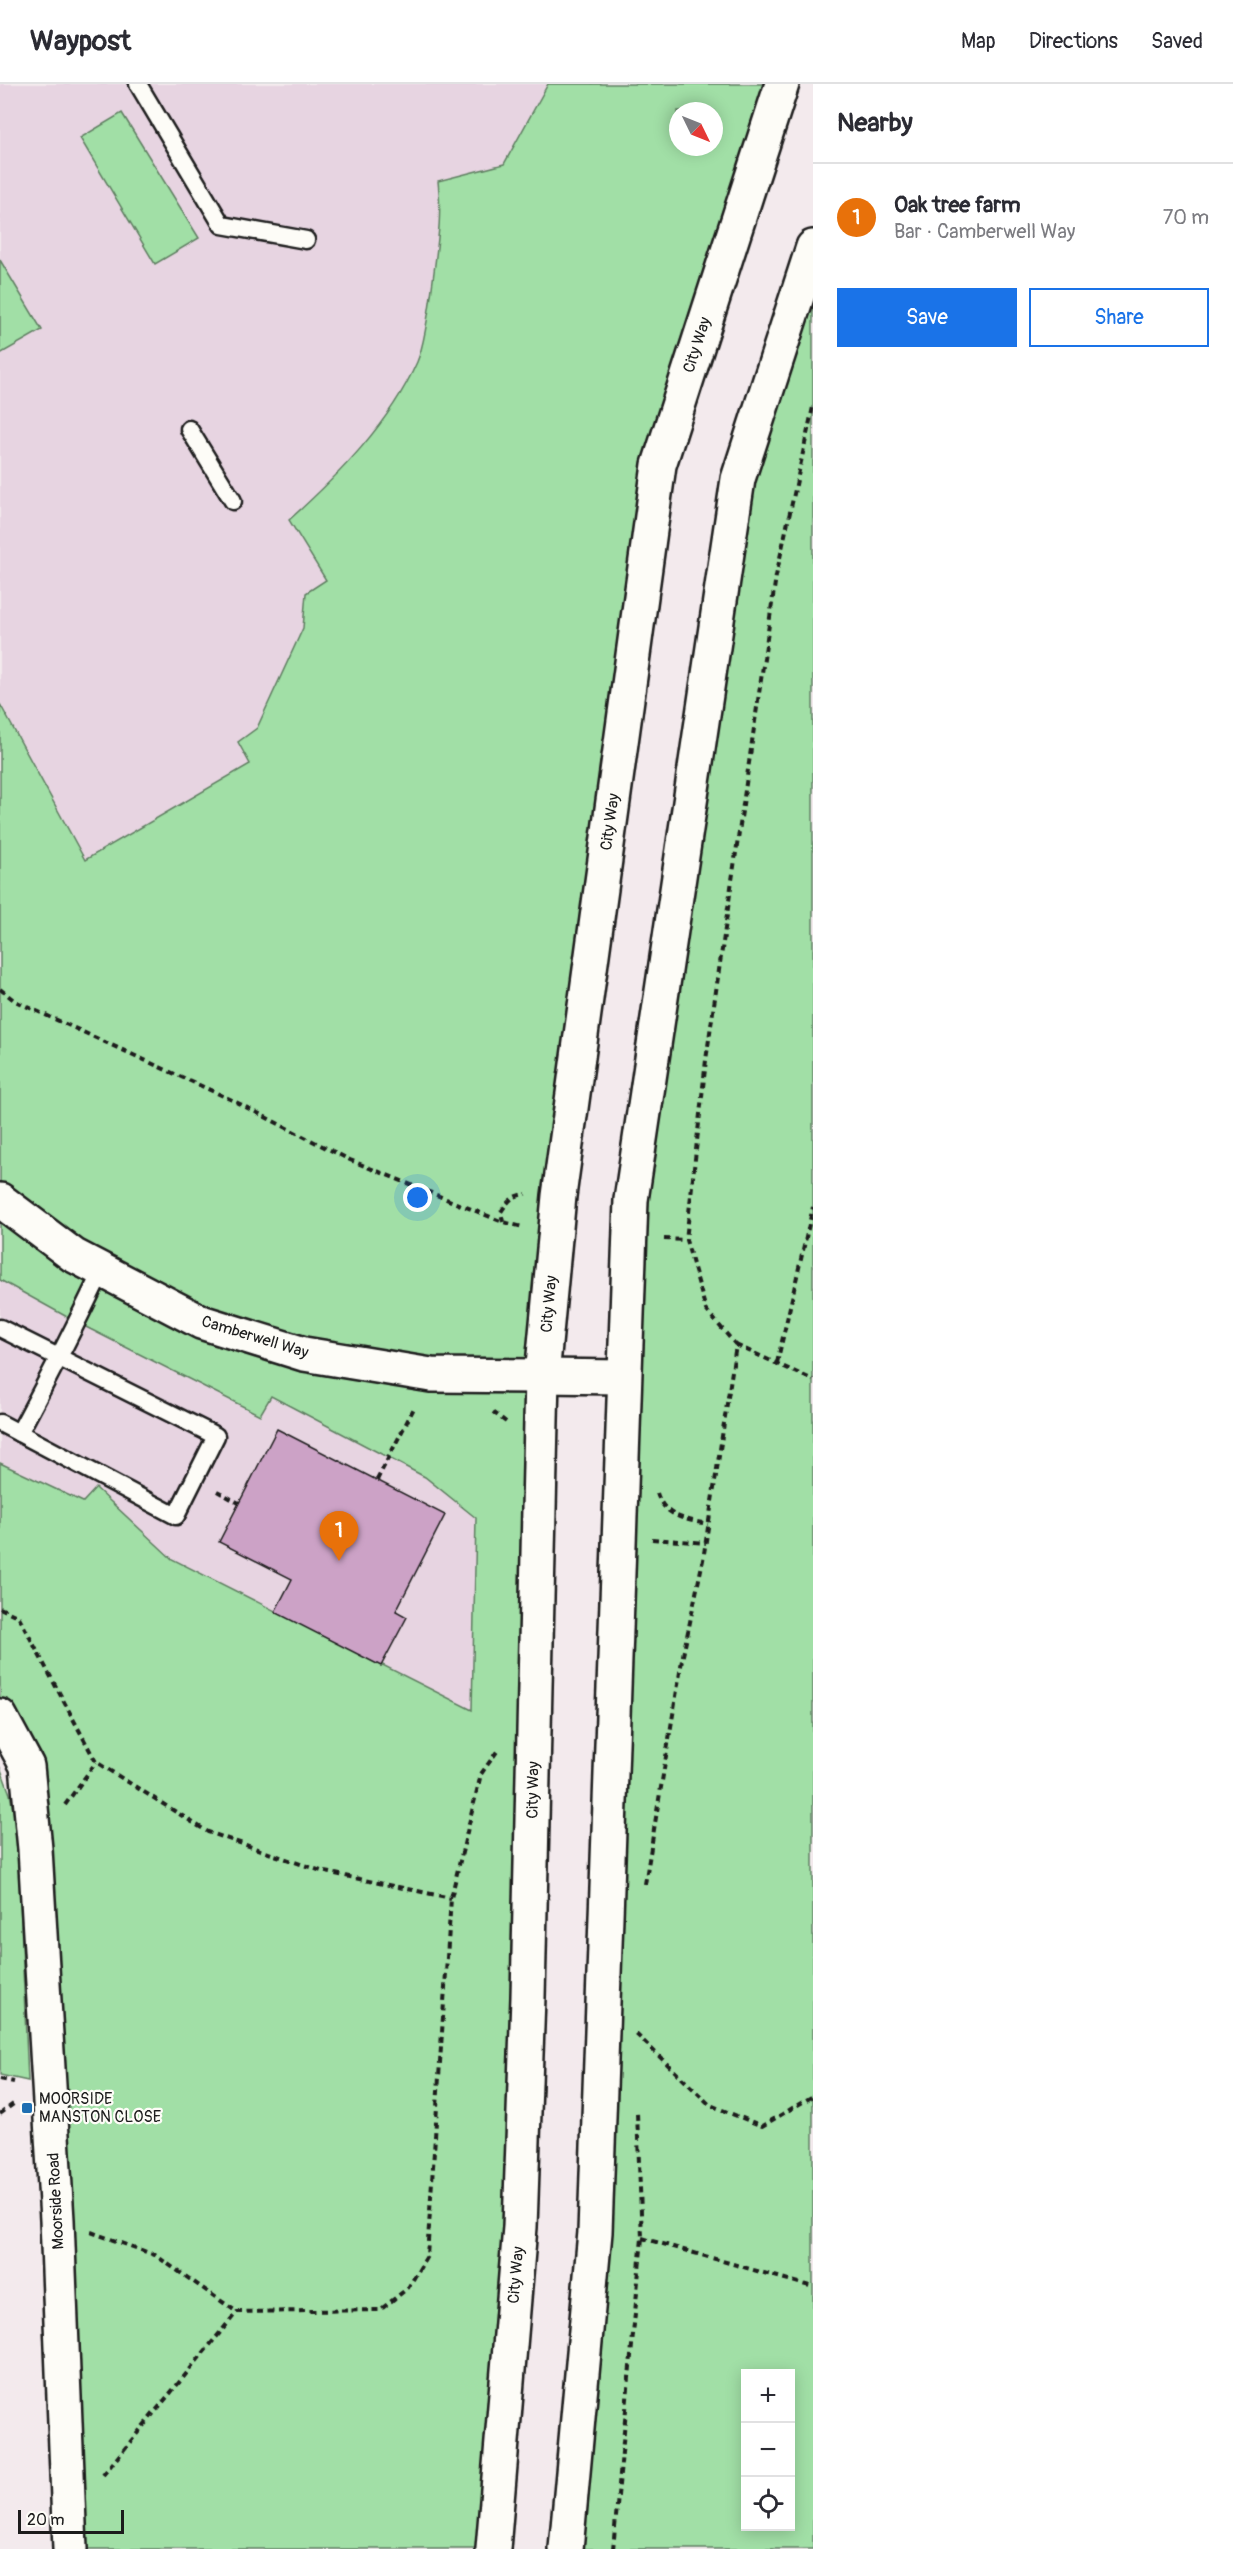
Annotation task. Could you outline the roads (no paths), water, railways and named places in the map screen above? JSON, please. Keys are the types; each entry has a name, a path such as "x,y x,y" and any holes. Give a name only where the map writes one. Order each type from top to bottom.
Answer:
{"main road":[{"name":"City Way","path":"493,2549 520,2227 528,1997 542,1376 559,1196 658,465 782,84"},
{"path":"566,2549 595,2232 623,1377 631,1200 738,480 813,247"},
{"name":"Camberwell Way","path":"0,1200 73,1255 102,1270 212,1325 304,1354 431,1376 623,1377"},
{"name":"Moorside Road","path":"0,1716 27,1766 57,2220 70,2549"}],"lane":[{"path":"138,84 222,225 306,240"},
{"path":"189,429 233,501"},
{"path":"19,1433 102,1270"},
{"path":"0,1328 216,1436 176,1516 0,1423"}],"place":[{"name":"Oak tree farm","path":"339,1561"},
{"name":"MOORSIDE MANSTON CLOSE","path":"27,2108"}]}
